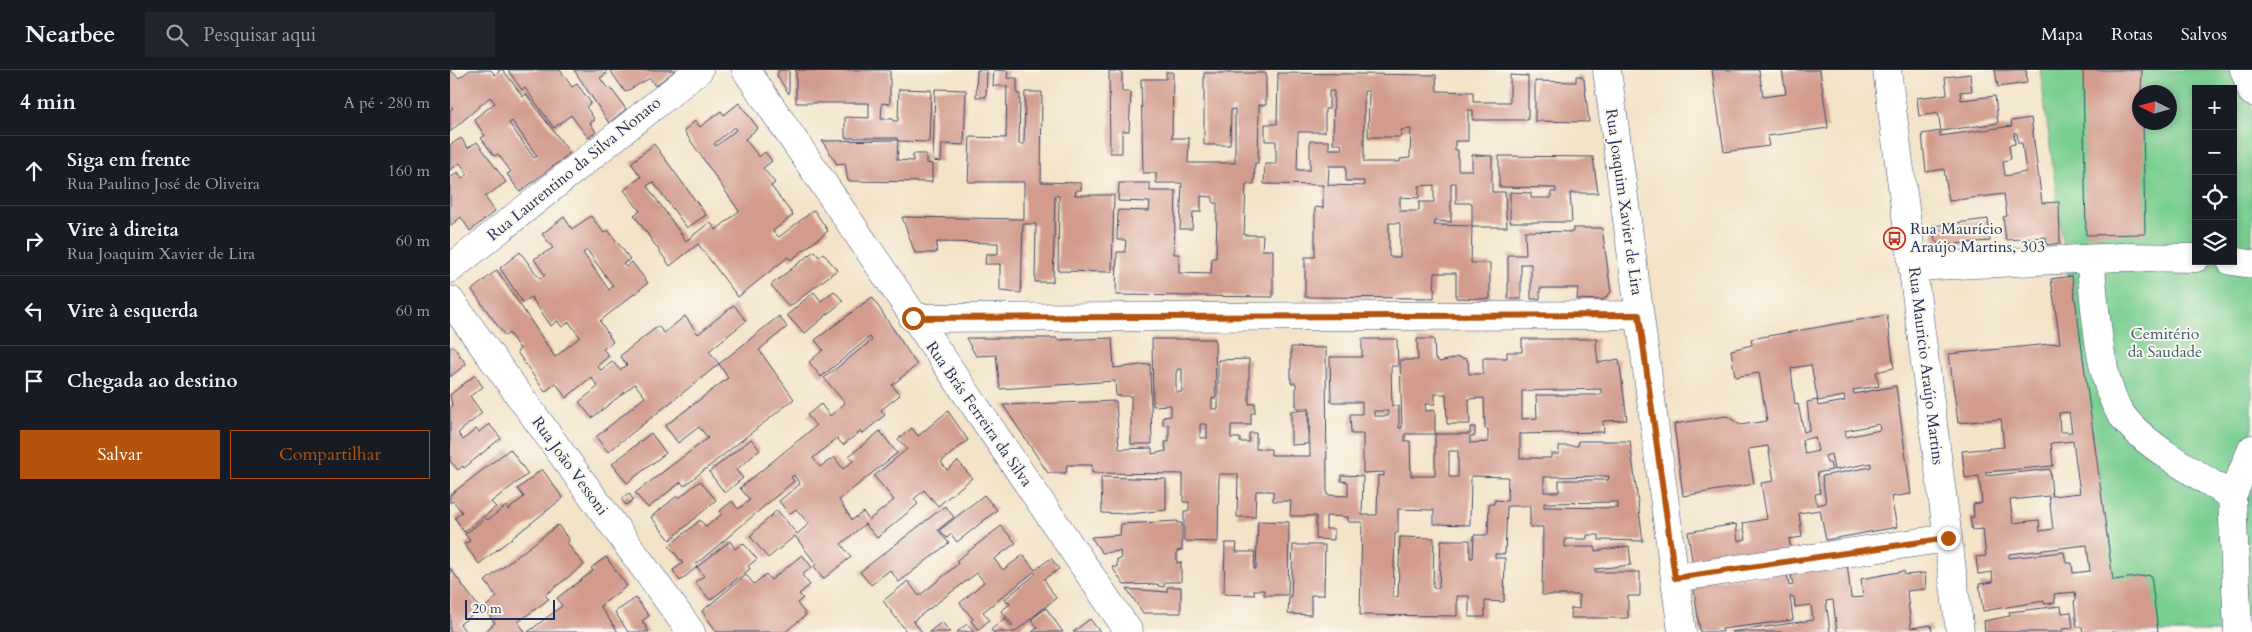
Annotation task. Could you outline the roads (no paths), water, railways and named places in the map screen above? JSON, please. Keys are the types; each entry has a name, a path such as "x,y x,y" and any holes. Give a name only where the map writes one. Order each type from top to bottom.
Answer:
{"street":[{"name":"Rua Laurentino da Silva Nonato","path":"450,269 699,70"},
{"name":"Rua Brás Ferreira da Silva","path":"746,70 913,318 1129,632"},
{"name":"Rua Mauricio Araújo Martins","path":"1887,70 1960,632"},
{"path":"2244,70 2252,92"},
{"name":"Rua Joaquim Xavier de Lira","path":"1614,71 1639,315 1682,632"},
{"path":"1913,266 2090,258 2192,258"},
{"path":"2090,258 2106,374 2110,392 2122,417 2133,429 2158,448 2232,496"},
{"path":"2237,262 2252,264"},
{"name":"Rua João Vessoni","path":"450,300 691,632"},
{"path":"913,318 1639,315"},
{"path":"2238,632 2232,496 2252,450"},
{"path":"1675,578 1948,538"}],"place":[{"name":"Rua Maurício Araújo Martins, 303","path":"1894,238"}],"park label":[{"name":"Cemitério da Saudade","path":"2165,343"}]}
